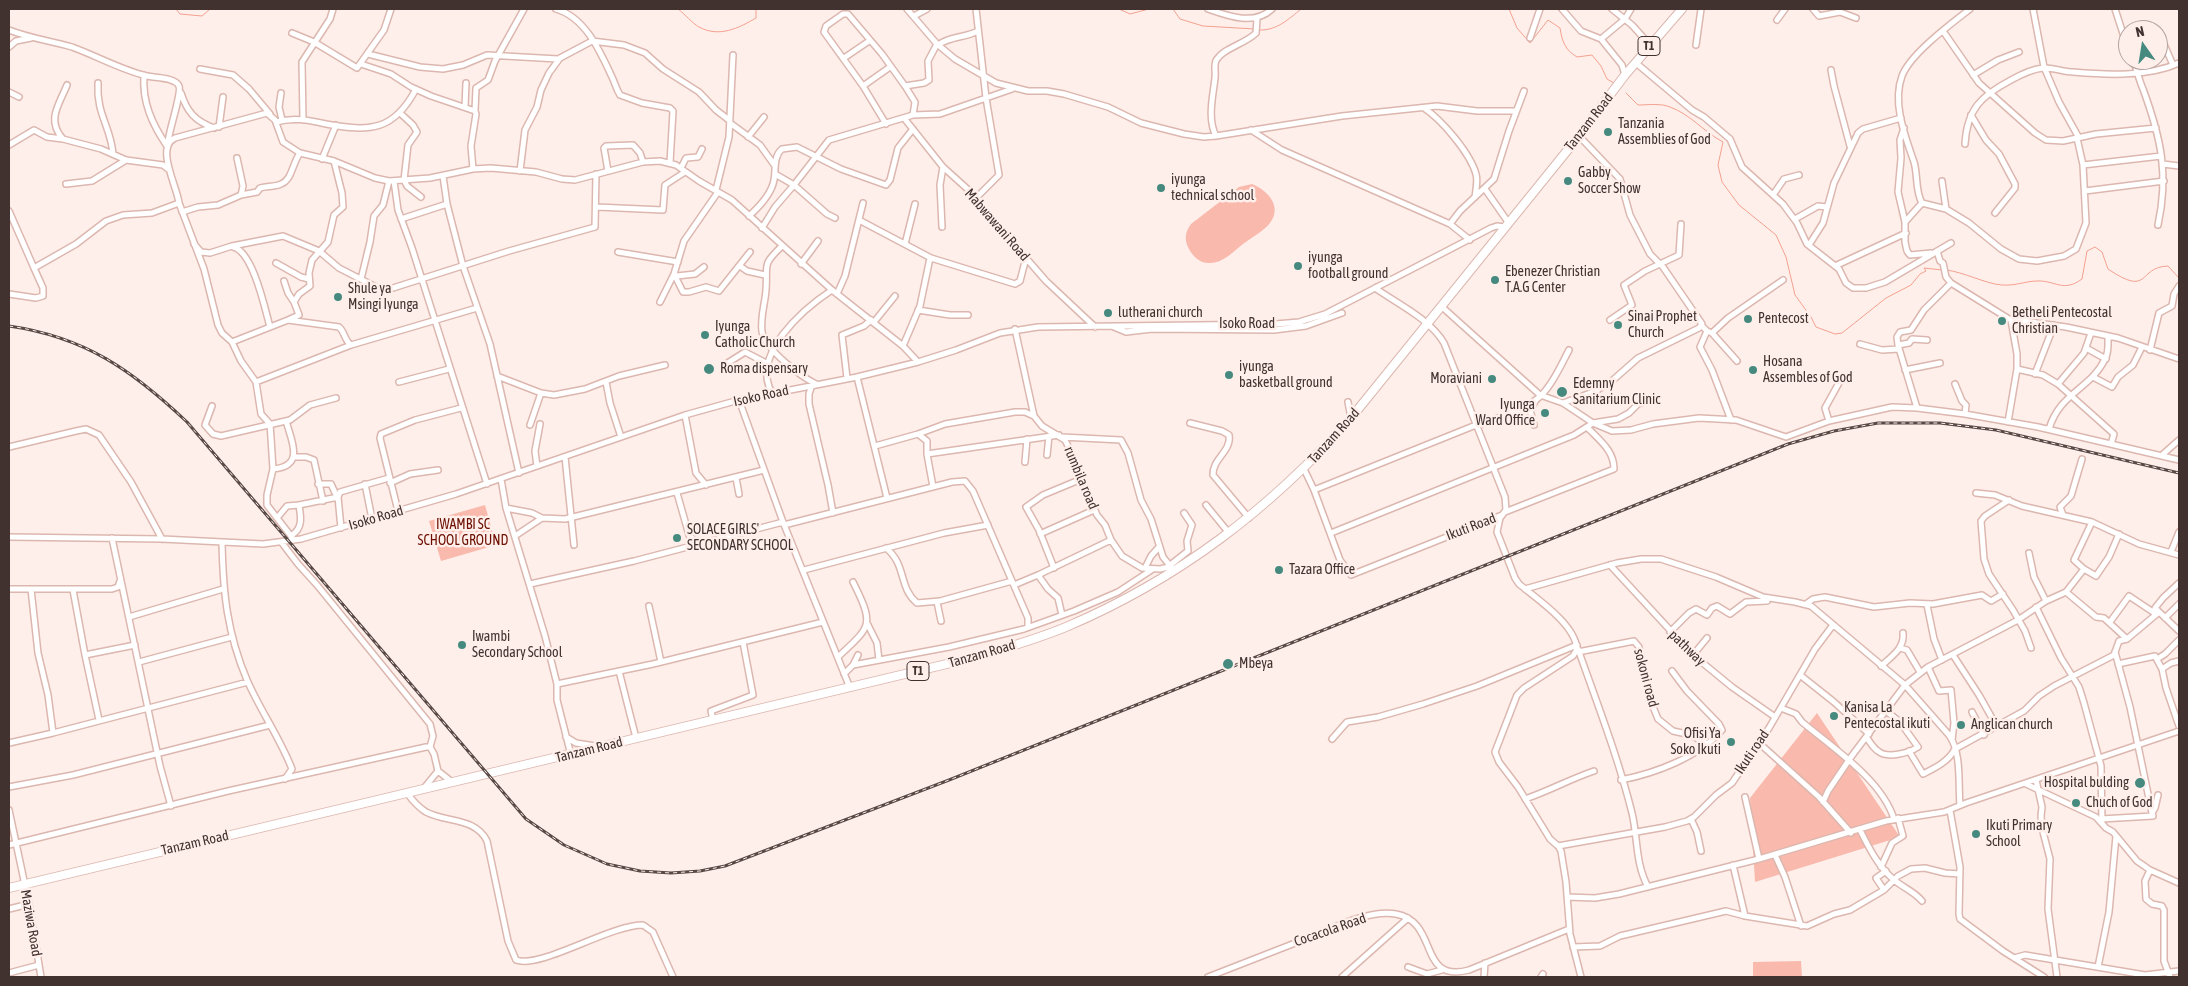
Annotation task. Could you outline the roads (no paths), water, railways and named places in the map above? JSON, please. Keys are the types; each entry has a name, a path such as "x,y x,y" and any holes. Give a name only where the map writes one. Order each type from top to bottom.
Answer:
{"highway":[{"name":"Tanzam Road","path":"9,888 976,657 1047,634 1121,601 1230,533 1304,469 1351,418 1579,136 1625,75 1682,9"}],"street":[{"path":"303,120 302,62 330,19 333,9"},
{"path":"292,33 314,42 357,68 362,64 384,30 391,9"},
{"path":"473,169 471,146 476,114 476,88 488,80 524,9"},
{"path":"556,9 569,14 583,27 601,55 620,95 642,103 668,107 673,111 670,163"},
{"path":"907,9 937,45 983,77 1014,89 1064,94 1108,107 1149,125 1196,136 1216,136 1342,116 1424,107 1441,106 1477,111 1516,111"},
{"path":"914,16 926,9"},
{"path":"976,9 983,77 999,174 976,198"},
{"path":"1208,9 1257,22"},
{"path":"1216,136 1212,128 1212,101 1216,60 1224,53 1248,40 1257,31 1257,22 1272,9"},
{"path":"1530,38 1540,9"},
{"path":"1562,9 1581,31 1602,39 1622,65 1625,75"},
{"path":"1612,9 1625,19 1650,45"},
{"path":"1602,39 1625,19 1631,9"},
{"path":"1696,45 1702,9"},
{"path":"1777,20 1785,9"},
{"path":"1813,9 1820,16 1840,12 1856,18"},
{"path":"1970,9 1943,30 1904,72 1899,95 1900,116 1916,168 1919,199 1922,203 1946,209 1969,223 2012,256 2023,260 2036,261 2060,258 2076,249 2086,223 2083,165 2078,138 2059,102 2044,67 2033,9"},
{"path":"886,124 863,86 824,32 826,26 843,14 848,14 882,54 905,86 914,102 914,115"},
{"path":"9,30 31,38 71,47 144,75 175,82 179,86 185,107 194,118 217,128"},
{"path":"1943,30 1973,75 1989,92 2042,138 2055,142 2156,128"},
{"path":"905,86 924,83 929,80 928,60 937,45 948,38 965,37 978,31"},
{"path":"9,47 16,41 31,38"},
{"path":"368,54 420,67 443,69 463,65 481,56 558,59 592,41 624,45 645,54 663,69 699,92 729,122 763,149 775,166"},
{"path":"844,58 869,41"},
{"path":"1973,75 1998,60 2019,52"},
{"path":"2168,54 2173,65"},
{"path":"660,302 676,275 684,241 717,191 728,148 733,55"},
{"path":"520,171 526,127 537,107 545,81 558,59"},
{"path":"1636,63 1730,139 1742,167 1783,204 1795,219 1809,245 1840,270 1850,286 1858,289 1880,285 1951,243"},
{"path":"1966,144 1967,126 1980,100 1989,92 2016,77 2044,67 2074,72 2138,72 2179,63"},
{"path":"362,64 391,74 416,89 437,98 475,111"},
{"path":"863,86 890,67"},
{"path":"200,69 234,75 270,115 279,121 303,120 351,128 378,127 392,120 400,113 416,89"},
{"path":"1831,70 1850,146"},
{"path":"2138,72 2156,128 2163,164 2164,181 2158,225"},
{"path":"144,75 145,101 155,126 167,144"},
{"path":"98,83 99,108 111,140 113,154"},
{"path":"465,107 466,83"},
{"path":"63,139 57,132 54,114 67,85"},
{"path":"762,228 775,207 829,140 914,115 940,114 1014,89"},
{"path":"1450,224 1460,210 1485,189 1496,174 1524,91"},
{"path":"9,92 19,97"},
{"path":"180,93 167,144 168,169 175,184 179,203 208,283 218,325 222,333 232,342 241,361 256,382 261,414 270,424 273,469 266,501 268,508 293,538 300,525 299,505"},
{"path":"281,93 279,121 283,142 300,153 334,161 375,178 392,181 404,180 443,176 473,169 536,172 568,180 643,162 660,161 670,163 732,200 802,264 903,346 918,362"},
{"path":"217,128 223,97"},
{"path":"1424,107 1446,126 1474,168 1477,181 1475,198"},
{"path":"400,113 413,125 417,132 408,145 404,180 407,186 421,197"},
{"path":"167,144 176,138 217,128 258,114 270,115"},
{"path":"1971,115 1986,140 1999,154 2015,184 2015,188 1995,213"},
{"path":"1809,245 1823,223 1834,183 1850,146 1860,130 1891,121 1900,116"},
{"path":"748,136 764,117"},
{"name":"Mabwawani Road","path":"904,118 943,167 976,198 978,203 1055,290 1095,327"},
{"path":"322,159 336,125"},
{"path":"1904,128 1900,140 1901,165 1898,192 1905,222 1905,242 1909,255 1935,251"},
{"path":"749,216 765,198 772,186 778,152 786,147 797,147 841,169 886,185 890,180 898,148 913,129"},
{"path":"9,145 34,130 47,137 76,142 126,160 163,166 168,169"},
{"path":"1251,130 1287,153 1450,224 1470,240"},
{"path":"1579,136 1620,179 1630,215 1650,254 1660,264 1679,293 1699,317 1702,326 1737,361"},
{"path":"608,171 604,148 606,146 633,145 640,153 643,162"},
{"path":"597,207 663,210 665,185 683,170 686,158 698,156 702,149"},
{"path":"182,212 198,207 221,204 241,195 255,193 260,188 276,186 287,181 294,162 300,153"},
{"path":"2083,165 2161,156"},
{"path":"236,158 243,186 241,195"},
{"path":"66,184 92,180 126,160"},
{"path":"294,302 299,294 310,286 309,279 312,260 319,251 323,250 328,242 334,215 342,207 342,193 334,161"},
{"path":"2163,164 2179,166"},
{"path":"942,227 940,185 943,167"},
{"path":"194,244 205,253 280,236 319,251 339,268 376,287 386,289 421,280 509,250 594,228 597,207 596,174"},
{"path":"775,174 794,185 827,214 835,218"},
{"path":"443,176 447,204 463,266 488,336 519,472"},
{"path":"1773,195 1784,179 1799,176"},
{"path":"392,181 401,219 487,484"},
{"path":"361,279 374,216 384,205 392,181"},
{"path":"1942,181 1946,209"},
{"path":"2085,191 2164,181"},
{"path":"1485,189 1506,225"},
{"path":"34,268 76,244 106,221 123,215 152,213 179,203"},
{"path":"837,294 845,276 863,203"},
{"path":"1905,222 1922,203"},
{"path":"401,219 447,204"},
{"path":"905,244 915,204"},
{"path":"1795,219 1818,206 1827,207"},
{"path":"9,211 43,288 43,296 36,298 9,294"},
{"path":"858,220 930,258 1015,284 1020,281 1026,258"},
{"path":"1610,320 1632,305 1624,285 1679,255 1681,224"},
{"name":"Isoko Road","path":"9,537 282,543 293,538 341,528 487,484 685,415 738,400 918,362 1015,329 1294,322 1318,317 1491,228 1506,225"},
{"path":"1835,266 1906,233"},
{"path":"802,264 818,241"},
{"path":"782,246 766,263 762,330 764,339 773,350 814,385 809,394 809,404 833,512"},
{"path":"228,248 239,249 249,262 270,327"},
{"path":"1935,251 1951,283 2011,320 2054,325 2108,336 2179,359"},
{"path":"618,252 678,262"},
{"path":"676,275 683,292 693,292 706,287 719,291 750,252"},
{"path":"903,346 918,310 930,258"},
{"path":"276,263 300,277 309,279"},
{"path":"740,266 747,271 765,275"},
{"path":"676,275 695,274 704,267"},
{"path":"1731,420 1712,370 1700,347 1710,332 1741,308 1784,280"},
{"path":"232,342 299,315 284,281"},
{"path":"1917,408 1896,340 1898,334 1911,330 1924,310 1951,283"},
{"path":"2150,350 2159,313 2172,306 2174,294 2179,286"},
{"name":"Ikuti Road","path":"1304,469 1314,490 1340,560 1351,575 1504,514 1505,497 1444,343 1427,324 1375,288"},
{"path":"772,393 767,384 768,364 782,334 810,306 832,290"},
{"path":"847,378 842,335 872,321 895,296"},
{"path":"1441,306 1538,397 1562,403 1593,423 1612,431 1688,419 1731,420 1744,422 1783,437 1829,421 1892,407 1917,408 1965,414 2050,429 2179,460"},
{"path":"256,382 351,345 477,308"},
{"path":"918,310 950,315 968,315"},
{"path":"1113,326 1126,332 1152,329 1281,330 1306,326 1342,313"},
{"path":"288,320 318,326 336,326 341,329 346,340 351,345"},
{"path":"2008,422 2018,369 2011,320"},
{"path":"2035,374 2054,325"},
{"path":"1562,403 1596,391 1613,380 1638,358 1702,326"},
{"path":"1015,329 1034,416"},
{"path":"2058,384 2076,364 2086,348 2091,333"},
{"path":"2050,429 2059,409 2070,394 2093,377 2106,359 2108,336"},
{"path":"1860,344 1882,350 1909,343 1912,339 1927,340"},
{"path":"2093,377 2112,387 2118,377 2132,365 2142,347"},
{"path":"2086,348 2106,359"},
{"path":"1534,425 1530,410 1569,350"},
{"path":"726,364 744,352 768,364"},
{"path":"1905,370 1940,363"},
{"path":"497,376 548,395 563,394 665,365"},
{"path":"399,382 449,369"},
{"path":"2018,369 2044,375 2058,384 2114,434 2111,444"},
{"path":"857,376 887,498"},
{"path":"1829,421 1825,408 1840,381"},
{"path":"606,382 610,403 621,437"},
{"path":"1955,384 1962,401 1966,405 1965,414"},
{"path":"530,426 541,392"},
{"path":"1314,490 1526,406 1538,397"},
{"path":"212,406 205,425 216,436 286,421 298,416 310,406 336,398"},
{"path":"738,400 784,524 850,688"},
{"path":"1331,533 1574,435 1593,423 1618,419 1629,413 1638,404 1648,401"},
{"path":"1348,402 1351,418"},
{"path":"398,511 380,438 382,432 432,415 461,408"},
{"path":"875,446 945,424 1015,412 1025,412 1034,416"},
{"path":"685,415 696,473 706,485"},
{"name":"rumbila road","path":"1034,416 1042,426 1061,436 1070,450 1079,480 1094,510 1105,525 1111,540 1122,556 1145,568 1172,568"},
{"path":"273,469 290,464 294,457 286,421"},
{"path":"1190,423 1222,431 1229,435 1228,445 1215,463 1214,475 1249,518"},
{"path":"537,466 535,451 540,424"},
{"path":"1497,532 1504,514 1614,469 1612,458 1607,448 1588,427"},
{"path":"9,447 86,429 96,432 131,482 162,539"},
{"path":"918,434 926,441 933,487"},
{"path":"927,454 1049,436 1121,440 1128,453 1140,497 1151,519 1160,547 1172,568 1188,551 1186,541 1192,525 1184,513"},
{"path":"1047,455 1049,436"},
{"path":"1025,462 1027,439"},
{"path":"2162,455 2179,440"},
{"path":"294,457 306,457 314,460 323,501"},
{"path":"565,457 574,545"},
{"path":"2063,515 2060,507 2071,496 2082,459"},
{"path":"277,518 287,506 323,501 337,497 344,490 365,484 438,470"},
{"path":"506,508 532,513 542,518 558,520 764,470"},
{"path":"736,478 739,494"},
{"path":"501,479 506,508 530,584 557,684 556,697 570,755"},
{"path":"1054,568 1027,506 1043,495 1079,480"},
{"path":"530,584 634,561 696,544 962,481 967,483 988,526 1028,618 1028,627"},
{"path":"318,484 331,484 337,497 341,528"},
{"path":"365,484 372,519"},
{"path":"677,492 689,535 696,544"},
{"path":"1976,494 1995,495 2027,508 2092,522 2139,544 2179,555"},
{"path":"2009,500 1985,516 1981,521 1985,566 2018,620 2031,648"},
{"path":"1206,505 1230,533"},
{"path":"1040,534 1094,510"},
{"path":"515,536 542,518"},
{"path":"1489,521 1497,532 1515,578 1566,626 1578,649 1631,812 1638,860 1648,887"},
{"path":"2092,522 2074,560 2096,576 2110,557 2119,534"},
{"path":"804,570 944,533 988,526"},
{"path":"2171,552 2179,532"},
{"path":"683,548 689,535"},
{"path":"112,538 158,754 171,806"},
{"path":"886,548 898,560 907,589 914,600 923,604 1013,583 1038,575 1111,540"},
{"path":"222,542 223,589 232,637 248,682 292,769 304,774"},
{"path":"282,543 430,724 433,736 430,746 438,771 453,782"},
{"path":"1145,568 1151,556 1160,547"},
{"path":"2030,553 2034,577 2046,601"},
{"path":"1526,589 1629,560 1661,559 1708,574 1763,597 1806,604 1905,685 1952,740"},
{"name":"pathway","path":"1610,565 1638,593 1670,632 1693,655 1728,684 1775,717"},
{"path":"853,665 949,647 1028,627 1118,592 1154,569"},
{"path":"1824,802 1828,791 1905,685 1928,667 2018,620 2046,601 2066,592 2084,569"},
{"path":"1038,575 1048,589 1058,598 1062,615"},
{"path":"9,588 115,589 120,581"},
{"path":"853,582 877,642 879,660"},
{"path":"2157,613 2155,608 2178,585"},
{"path":"31,589 38,653 48,695 53,733"},
{"path":"129,616 223,589"},
{"path":"74,590 99,720"},
{"path":"2066,592 2096,617 2104,618 2110,622 2127,639"},
{"path":"1806,604 1813,599 1825,597 1867,607 1910,603 1927,604 1982,595 1991,601 2003,594"},
{"path":"2110,622 2129,596 2157,613 2179,631"},
{"path":"1670,632 1689,613 1696,609 1707,615 1712,608 1717,606 1730,614 1746,602 1767,601"},
{"path":"937,602 941,621"},
{"path":"1927,604 1934,638 1942,660"},
{"path":"2164,618 2179,604"},
{"path":"649,606 661,662"},
{"path":"2036,607 2080,691 2099,758 2102,821"},
{"path":"2152,813 2130,707 2115,652 2116,643 2127,639 2157,613"},
{"path":"1028,618 1037,624"},
{"path":"557,684 661,662 823,622"},
{"path":"838,657 864,632 868,623"},
{"name":"Ikuti road","path":"1558,846 1595,838 1635,833 1691,819 1716,795 1732,783 1781,708 1815,649 1833,625"},
{"path":"1881,666 1900,648 1903,633"},
{"path":"139,662 232,637"},
{"path":"1693,655 1707,638"},
{"path":"2157,659 2179,640"},
{"name":"sokoni road","path":"1578,649 1634,641 1639,648 1649,696 1658,719 1673,731 1691,735 1707,744"},
{"path":"712,720 711,711 753,695 743,642"},
{"path":"85,655 135,645"},
{"path":"1900,648 1907,650 1920,672"},
{"path":"1332,738 1348,722 1402,711 1578,649"},
{"path":"1578,649 1570,658 1524,688 1517,695 1496,749 1499,762 1525,799 1550,840 1558,846 1562,855 1569,929 1581,977"},
{"path":"1909,752 1923,774 1948,760 1955,750 2024,711 2045,691 2111,656 2115,652"},
{"path":"844,674 853,665 858,655"},
{"path":"1953,655 1998,727"},
{"path":"2118,664 2153,655 2157,659 2162,669 2166,688 2179,726"},
{"path":"2162,669 2171,663 2179,661"},
{"path":"1928,667 1939,691 1951,690 1954,723 1952,740 1955,750 1960,805"},
{"path":"619,671 636,738"},
{"name":"sokoni road","path":"1621,780 1664,768 1707,744 1721,731 1721,727 1686,691 1672,671"},
{"path":"1800,675 1868,736 1876,750 1882,754 1909,752 1918,747 1900,722 1886,711"},
{"path":"9,743 248,682"},
{"path":"1781,708 1796,714 1802,722 1870,778 1896,819 1903,836 1892,842 1884,869 1876,878 1884,890"},
{"path":"1972,712 1984,735"},
{"path":"9,787 73,775 270,725"},
{"path":"1567,896 1603,897 1648,887 1775,855 1896,819 1950,810 2179,731"},
{"path":"566,737 576,743 600,747"},
{"path":"1759,743 1824,802 1851,833"},
{"path":"9,845 304,774 430,746"},
{"path":"285,779 292,769"},
{"path":"423,789 438,771"},
{"path":"1525,799 1594,771"},
{"path":"2036,780 2043,808 2041,824 2050,859 2048,906 2057,977"},
{"path":"2026,784 2085,811 2102,821 2131,856 2150,870 2179,882"},
{"path":"407,793 414,803 426,812 475,827 483,834 489,848 508,941 516,960 524,962 541,958 620,929 643,925 653,932 673,977"},
{"path":"2102,821 2153,816 2152,813 2158,795"},
{"path":"1745,797 1759,859"},
{"name":"Maziwa Road","path":"9,810 29,904 41,977"},
{"path":"1950,810 1960,874 1960,919 2044,977"},
{"path":"1691,819 1697,832 1701,851"},
{"path":"1860,830 1884,869 1894,880 1912,891 1922,901"},
{"path":"2098,967 2110,906 2116,836"},
{"path":"1775,855 1785,877 1801,926"},
{"path":"1733,865 1745,916"},
{"path":"1573,947 1600,946 1620,936 1720,912 1733,911 1745,916 1809,926 1834,914 1850,910 1884,890 1894,880 1911,869 1921,868 1960,874"},
{"path":"2150,870 2145,881 2146,899 2164,908 2164,961 2169,975"},
{"path":"9,909 29,904"},
{"name":"Cocacola Road","path":"1208,977 1350,921 1388,914 1408,918"},
{"path":"1342,977 1408,918 1422,931 1440,973"},
{"path":"1408,968 1427,974 1461,972 1569,929"},
{"path":"2014,958 2022,955 2149,975 2169,975 2179,971"},
{"path":"1484,977 1485,963"},
{"path":"9,973 39,964"}],"waterway":[{"path":"176,9 180,14 202,16 210,9"},
{"path":"678,9 699,27 714,32 729,30 749,22 756,18 756,9"},
{"path":"1119,9 1130,14 1149,9"},
{"path":"1173,9 1180,19 1203,26 1255,29"},
{"path":"1259,30 1271,29 1301,9"},
{"path":"1509,9 1517,28 1530,43 1548,20 1560,28 1563,41 1570,51 1577,57 1592,55 1601,66 1607,79 1614,83"},
{"path":"1626,93 1638,105 1663,105 1677,110 1723,142 1718,165 1722,182 1739,205 1776,235 1786,257 1795,295 1816,327 1835,334 1842,333 1886,298 1911,285 1920,274 1926,271 1924,268 1942,270"},
{"path":"1946,270 2002,285 2043,281 2064,286 2082,279 2087,251 2095,247 2102,252 2108,269 2131,281 2138,281 2152,271 2168,266 2179,278"}],"railway":[{"path":"9,326 36,331 84,347 127,372 167,403 187,422 526,819 564,845 607,864 640,871 671,873 700,871 725,866 949,780 1788,444 1834,431 1878,423 1940,423 1996,430 2179,473"}],"place":[{"name":"Tanzania Assemblies of God","path":"1608,132"},
{"name":"Gabby Soccer Show","path":"1568,181"},
{"name":"iyunga technical school","path":"1161,188"},
{"name":"iyunga football ground","path":"1298,266"},
{"name":"Ebenezer Christian T.A.G Center","path":"1495,280"},
{"name":"Shule ya Msingi Iyunga","path":"338,297"},
{"name":"lutherani church","path":"1108,313"},
{"name":"Pentecost","path":"1748,319"},
{"name":"Betheli Pentecostal Christian","path":"2002,321"},
{"name":"Sinai Prophet Church","path":"1618,325"},
{"name":"Iyunga Catholic Church","path":"705,335"},
{"name":"Roma dispensary","path":"709,369"},
{"name":"Hosana Assembles of God","path":"1753,370"},
{"name":"iyunga basketball ground","path":"1229,375"},
{"name":"Moraviani","path":"1492,379"},
{"name":"Edemny Sanitarium Clinic","path":"1562,392"},
{"name":"Iyunga Ward Office","path":"1545,413"},
{"name":"SOLACE GIRLS' SECONDARY SCHOOL","path":"677,538"},
{"name":"Tazara Office","path":"1279,570"},
{"name":"Iwambi Secondary School","path":"462,645"},
{"name":"Mbeya","path":"1228,664"},
{"name":"Kanisa La Pentecostal ikuti","path":"1834,716"},
{"name":"Anglican church","path":"1961,725"},
{"name":"Ofisi Ya Soko Ikuti","path":"1731,742"},
{"name":"Hospital bulding","path":"2140,783"},
{"name":"Chuch of God","path":"2076,803"},
{"name":"Ikuti Primary School","path":"1976,834"}],"park label":[{"name":"IWAMBI SC SCHOOL GROUND","path":"463,534"}]}
